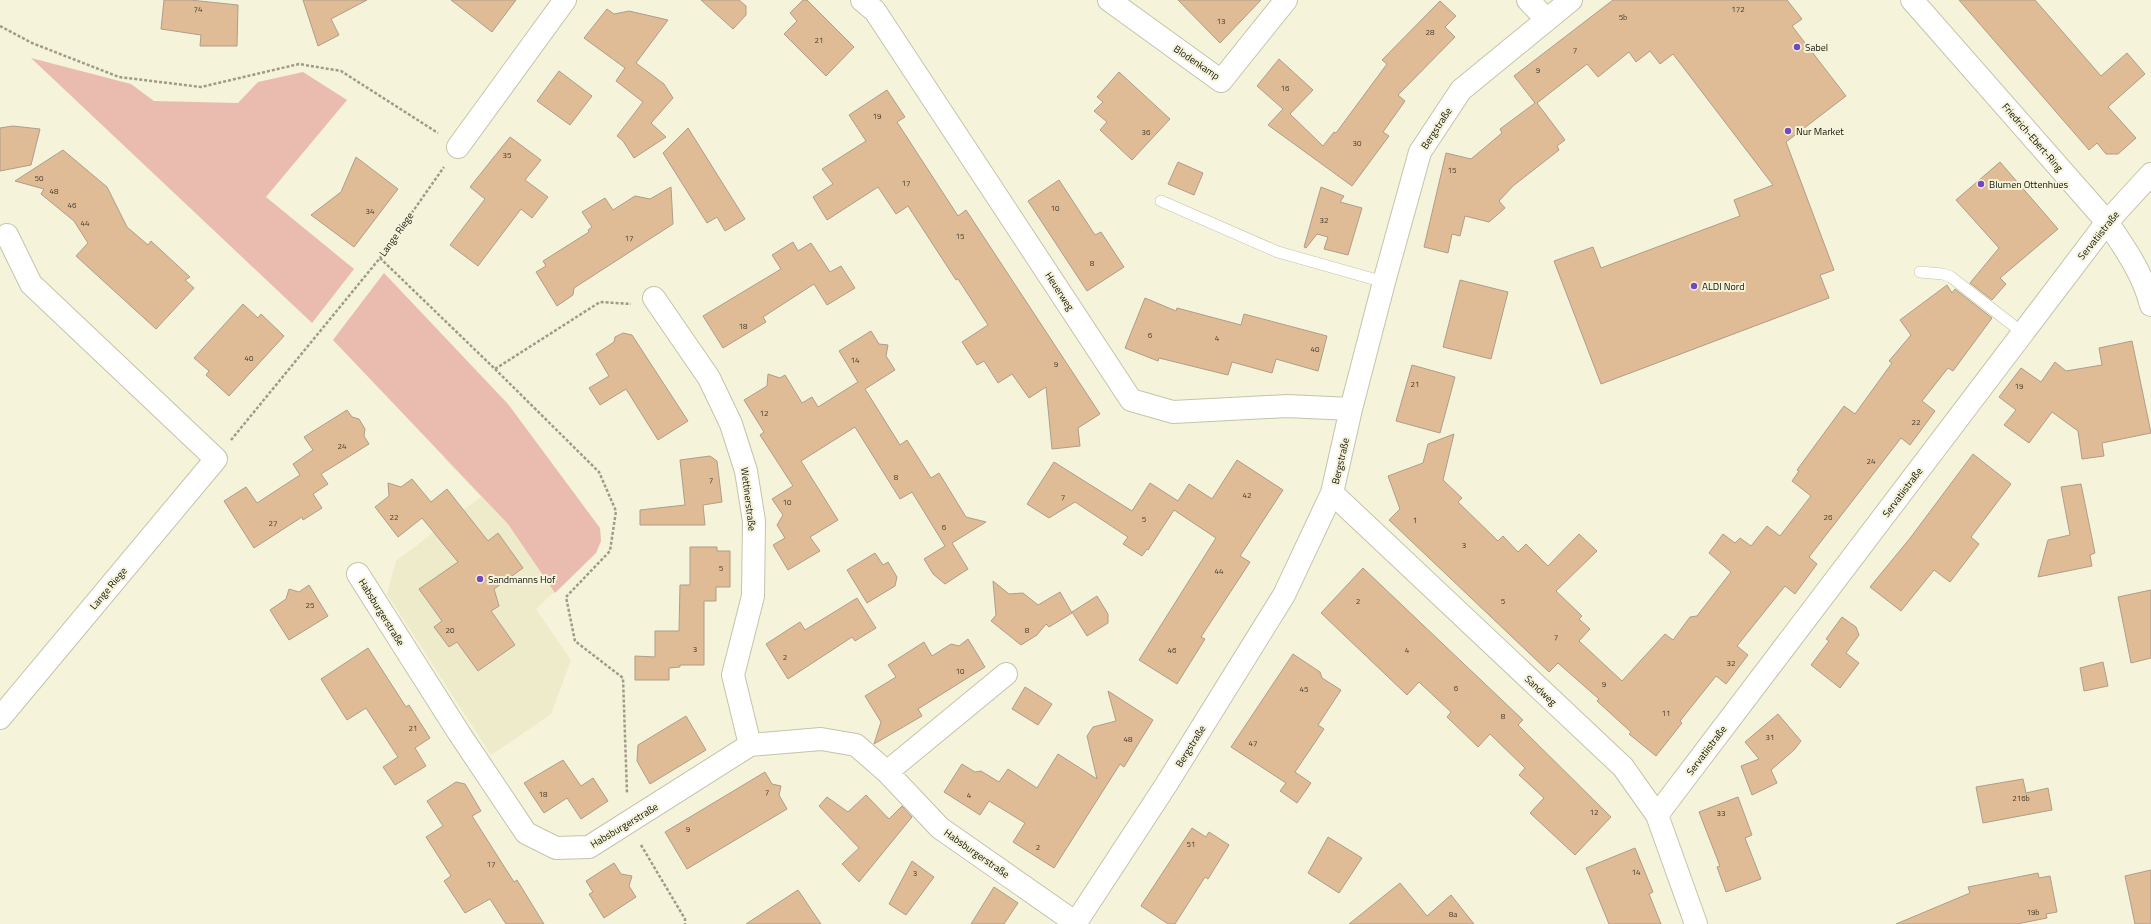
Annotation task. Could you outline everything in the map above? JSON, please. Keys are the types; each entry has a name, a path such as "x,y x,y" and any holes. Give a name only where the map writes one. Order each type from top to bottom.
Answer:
{"street":[{"path":"458,147 565,0"},
{"name":"Heuerweg","path":"862,0 875,10 1131,400 1173,412 1287,406 1351,409"},
{"name":"Blodenkamp","path":"1109,0 1221,81 1286,0"},
{"path":"1528,0 1546,19"},
{"name":"Bergstraße","path":"1076,923 1166,785 1284,595 1332,493 1351,409 1420,152 1460,90 1571,0"},
{"name":"Friedrich-Ebert-Ring","path":"1912,0 2107,222 2133,262 2151,304"},
{"name":"Servatiistraße","path":"1657,815 2107,222 2151,174"},
{"path":"7,235 31,284 216,460"},
{"name":"Wettinerstraße","path":"655,301 708,378 731,424 746,471 754,521 753,596 733,675 750,745"},
{"name":"Lange Riege","path":"0,718 216,460"},
{"name":"Sandweg","path":"1332,493 1623,767 1657,815 1696,924"},
{"name":"Habsburgerstraße","path":"358,574 459,733 526,833 556,848 589,847 750,745 821,739 856,746 887,772 940,828 1076,923"},
{"path":"887,772 1006,674"}],"lane":[{"path":"1161,201 1278,252 1384,282"},
{"path":"1920,272 1943,274 1951,277 2023,333"}],"path":[{"path":"0,26 32,43 119,77 134,79 201,87 299,64 341,71 458,147"},
{"name":"Lange Riege","path":"216,460 380,258 458,147"},
{"path":"380,258 599,472 616,511 610,552 566,597 575,641 623,678 628,823 685,919 685,924"},
{"path":"495,369 600,302 655,301"}],"shaded area":[{"path":"31,58 131,84 154,101 238,103 258,82 303,72 347,100 266,197 354,269 312,323"},
{"path":"384,273 508,404 600,528 601,541 596,553 555,593 508,524 333,340"},
{"name":"Sandmanns Hof","path":"443,457 600,528 601,541 596,553 536,609 571,660 551,714 491,755 387,594 396,561 481,497"}],"building":[{"path":"164,0 190,0 238,5 237,46 200,46 201,35 161,29"},
{"path":"303,0 367,0 331,19 339,35 318,46"},
{"path":"451,0 516,0 492,32"},
{"path":"701,0 739,0 746,6 746,15 733,29"},
{"path":"803,0 807,0 854,47 826,76 784,34 797,21 790,13"},
{"path":"1178,0 1261,0 1220,43"},
{"path":"1613,0 1787,0 1802,19 1792,26 1846,96 1786,142 1834,270 1820,275 1829,298 1601,384 1554,261 1593,247 1601,268 1740,216 1734,200 1773,185 1673,54 1660,64 1650,51 1636,62 1629,52 1598,77 1587,64 1537,103 1565,140 1557,146 1559,150 1513,186 1499,201 1505,208 1489,222 1465,216 1460,236 1452,234 1448,253 1424,247 1446,153 1471,159 1502,133 1500,129 1535,103 1514,76"},
{"path":"1959,0 2035,0 2101,76 2127,53 2145,74 2108,107 2136,138 2118,154 2106,154 2097,143 2089,150"},
{"path":"1440,1 1456,16 1445,27 1455,37 1398,95 1405,101 1383,132 1389,136 1352,186 1268,125 1283,109 1257,86 1279,59 1313,90 1290,114 1323,146 1334,132 1336,133 1387,64 1382,60"},
{"path":"607,9 614,14 629,11 668,20 636,63 664,84 673,98 651,123 666,137 634,158 623,141 617,136 643,102 616,81 625,68 584,38"},
{"path":"559,71 592,96 570,125 537,101"},
{"path":"1119,72 1170,119 1132,160 1100,130 1107,122 1094,111 1103,102 1097,97"},
{"path":"887,90 905,117 897,122 958,216 966,210 1100,414 1078,428 1080,446 1052,449 1046,387 1029,398 1012,374 998,383 984,361 977,365 962,342 988,325 958,279 956,280 908,206 896,214 878,187 827,220 813,197 833,184 822,169 866,141 849,115"},
{"path":"13,126 40,129 31,165 0,171 0,128"},
{"path":"688,128 745,219 725,231 717,217 707,223 663,153"},
{"path":"510,137 541,160 525,180 548,197 532,218 521,209 478,266 450,245 485,199 470,187"},
{"path":"63,150 107,187 127,227 148,245 151,241 190,277 185,280 194,288 156,329 76,256 88,243 74,221 41,194 44,189 15,181"},
{"path":"356,157 398,189 354,247 311,215 341,192"},
{"path":"1178,162 1203,173 1194,195 1168,184"},
{"path":"2000,162 2058,229 2000,278 2006,284 1992,300 1970,283 1999,248 1956,200"},
{"path":"1059,180 1095,235 1101,232 1124,267 1087,291 1028,201"},
{"path":"671,187 673,224 574,288 573,295 557,306 536,272 546,266 543,261 589,232 588,230 592,227 582,212 605,198 613,210 635,196 650,199"},
{"path":"1321,187 1344,196 1340,202 1362,208 1348,255 1324,249 1328,237 1317,234 1306,248 1304,247"},
{"path":"793,242 798,251 811,243 830,272 841,266 855,288 827,305 814,284 763,317 766,322 723,348 703,316 781,269 772,255"},
{"path":"1460,280 1508,292 1491,359 1443,347"},
{"path":"1947,285 1952,293 1955,289 1992,318 1953,371 1948,368 1922,401 1935,411 1910,445 1901,438 1809,557 1817,564 1795,594 1785,586 1737,646 1748,655 1726,684 1716,676 1680,721 1682,723 1656,756 1629,734 1631,732 1597,701 1599,699 1558,663 1549,672 1389,520 1400,509 1388,476 1423,463 1428,444 1454,434 1443,480 1462,498 1458,502 1498,541 1503,536 1518,552 1526,544 1548,566 1579,534 1597,551 1556,591 1582,616 1579,619 1590,629 1579,641 1622,681 1665,634 1673,640 1690,617 1697,616 1731,572 1709,553 1723,534 1735,543 1740,538 1751,546 1767,526 1780,536 1811,496 1792,481 1799,471 1797,470 1844,406 1855,414 1892,363 1889,361 1911,335 1900,320"},
{"path":"1145,298 1176,311 1177,308 1241,325 1244,314 1327,336 1318,371 1276,359 1272,373 1232,362 1228,375 1159,358 1158,361 1125,348"},
{"path":"243,304 258,318 261,314 284,336 229,396 206,375 209,371 194,358"},
{"path":"871,331 879,344 888,345 886,356 895,370 865,389 900,445 907,440 931,478 939,473 966,517 986,522 952,543 968,569 945,584 933,574 924,559 945,546 912,492 900,499 855,427 801,461 838,520 810,537 820,551 788,570 773,545 785,538 777,525 783,515 772,499 793,486 760,435 764,432 744,400 767,386 768,374 780,378 785,375 802,403 812,397 818,407 858,382 839,351"},
{"path":"623,333 632,335 688,421 658,440 626,389 600,405 589,388 609,376 596,354 614,342 615,337"},
{"path":"2132,341 2151,433 2102,443 2104,456 2082,459 2078,431 2052,412 2029,443 2004,425 2016,410 1999,397 2021,368 2041,382 2055,362 2066,371 2102,365 2099,348"},
{"path":"1412,365 1455,377 1440,433 1396,421"},
{"path":"347,410 352,417 359,419 365,429 364,436 369,444 321,474 328,484 313,494 322,508 303,520 302,517 254,548 224,501 246,487 257,503 300,475 293,464 313,450 304,437"},
{"path":"1973,454 2011,484 1971,537 1979,544 1950,582 1934,570 1901,611 1870,587 1911,537"},
{"path":"710,456 717,461 722,502 703,505 705,525 640,525 640,510 685,505 680,460"},
{"path":"1237,460 1283,490 1240,556 1250,562 1201,637 1205,639 1177,684 1139,660 1216,538 1174,510 1148,550 1147,549 1142,556 1123,544 1128,537 1075,502 1049,518 1027,504 1054,462 1132,511 1150,483 1178,501 1189,484 1212,499"},
{"path":"412,479 431,502 447,489 488,541 498,533 523,568 494,589 499,606 491,611 515,645 478,671 457,642 449,647 434,627 442,621 419,589 458,562 422,518 398,537 375,507 389,496 388,483 401,487"},
{"path":"2081,484 2095,553 2090,555 2092,566 2038,577 2048,540 2070,535 2061,487"},
{"path":"690,547 717,547 717,551 730,551 730,587 716,587 716,601 704,601 704,665 680,665 680,667 669,668 669,680 635,680 635,656 655,657 655,631 679,631 680,585 690,585"},
{"path":"875,553 883,565 888,562 897,577 895,586 867,603 847,570"},
{"path":"1363,568 1523,720 1518,725 1611,817 1575,855 1530,813 1544,798 1519,775 1525,768 1490,734 1478,747 1447,717 1451,712 1419,682 1407,695 1321,613"},
{"path":"993,581 1009,594 1023,593 1038,605 1060,592 1072,613 1049,627 1046,624 1037,635 1021,645 991,621 996,615"},
{"path":"309,585 328,616 289,640 270,610 286,599 289,589 299,592"},
{"path":"2151,590 2151,658 2131,663 2118,597"},
{"path":"1097,596 1108,614 1108,623 1087,636 1072,612"},
{"path":"857,598 876,628 855,641 852,637 788,679 766,644 800,622 805,630"},
{"path":"1842,617 1856,627 1859,635 1846,653 1859,663 1840,688 1811,665 1829,641 1826,639"},
{"path":"968,639 985,667 918,709 922,716 874,744 881,722 865,696 896,677 888,665 924,642 932,656 951,644 959,646"},
{"path":"368,648 406,707 409,705 430,738 415,748 426,766 395,785 383,767 398,757 366,708 347,720 321,679"},
{"path":"1293,654 1320,672 1322,678 1341,690 1318,725 1324,729 1295,772 1311,783 1297,803 1280,791 1286,783 1231,747"},
{"path":"2103,662 2108,686 2084,691 2080,668"},
{"path":"1025,687 1052,704 1038,725 1012,709"},
{"path":"1108,691 1153,720 1124,767 1120,764 1054,868 1013,842 1025,823 989,801 980,815 944,792 962,764 975,772 981,771 999,782 1008,769 1037,788 1058,754 1097,779 1087,736 1093,727 1116,721"},
{"path":"1778,714 1801,741 1794,750 1771,770 1777,783 1752,795 1741,766 1759,759 1745,742"},
{"path":"686,716 706,750 650,784 637,761 638,745"},
{"path":"563,760 581,786 593,778 608,801 581,819 567,798 544,813 524,783"},
{"path":"765,772 772,784 781,786 779,795 787,809 687,869 665,832"},
{"path":"2023,779 2026,793 2048,788 2052,810 1983,823 1976,787"},
{"path":"456,782 465,784 481,811 472,816 514,882 517,880 544,924 506,924 490,899 465,913 444,881 451,876 426,837 443,826 427,801"},
{"path":"866,795 889,819 902,806 912,817 859,882 842,864 859,848 819,806 827,797 848,812"},
{"path":"1738,797 1752,835 1745,838 1761,879 1726,892 1717,867 1720,866 1699,812"},
{"path":"1192,828 1206,837 1209,832 1229,845 1208,879 1205,877 1175,924 1168,924 1141,906"},
{"path":"1328,837 1362,858 1339,893 1308,873"},
{"path":"1635,848 1653,892 1649,894 1661,924 1609,924 1586,868"},
{"path":"912,861 934,877 906,915 889,904"},
{"path":"614,863 621,874 632,876 629,886 636,897 604,918 589,894 593,892 586,881"},
{"path":"2151,870 2151,924 2135,924 2125,876"},
{"path":"2038,873 2039,878 2050,876 2057,912 2046,914 2047,918 2017,924 1896,924 1970,893 1968,887"},
{"path":"1400,883 1427,916 1451,895 1474,924 1349,924"},
{"path":"994,887 1018,903 1004,924 971,924"},
{"path":"798,890 821,924 746,924"}],"place":[{"name":"Sabel","path":"1797,47"},
{"name":"Nur Market","path":"1788,131"},
{"name":"Blumen Ottenhues","path":"1981,184"},
{"name":"ALDI Nord","path":"1694,286"},
{"name":"Sandmanns Hof","path":"480,579"}]}
